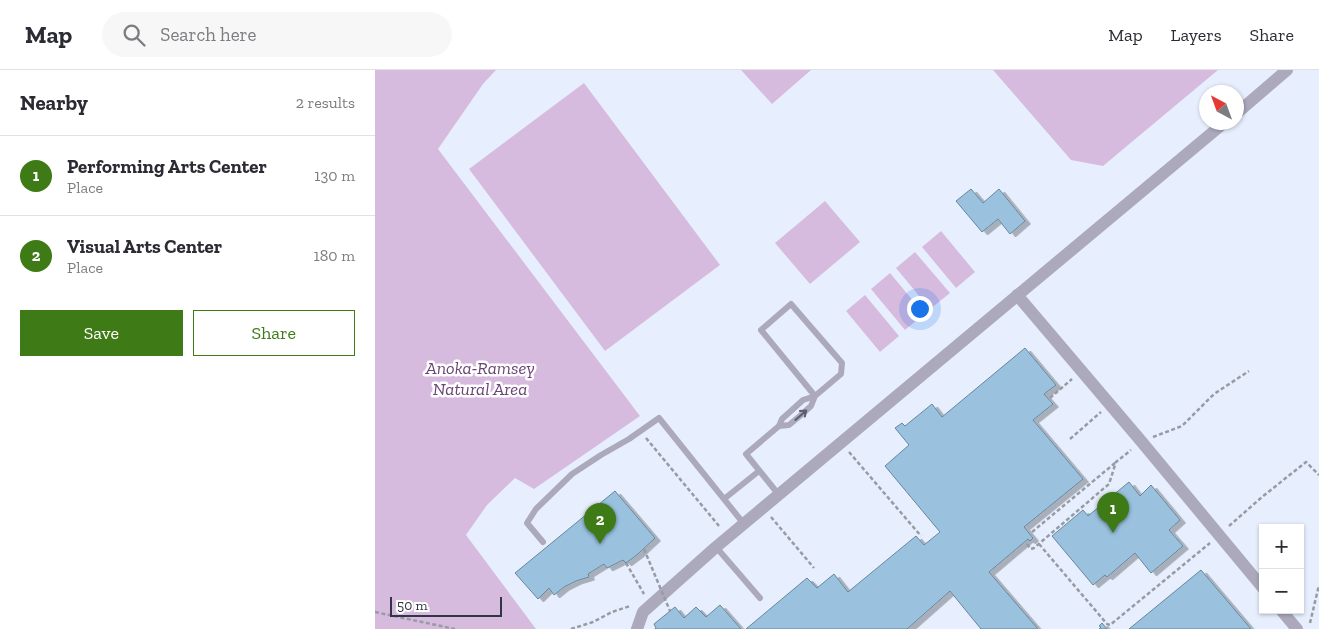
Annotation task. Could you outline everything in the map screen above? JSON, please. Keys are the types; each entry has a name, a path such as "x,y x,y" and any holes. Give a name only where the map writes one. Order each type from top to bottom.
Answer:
{"street":[{"path":"1244,106 1287,70"},
{"path":"637,629 641,615 716,547 1215,130"},
{"path":"1017,295 1215,539 1259,584"},
{"path":"1284,614 1297,629"}],"lane":[{"path":"779,495 746,454 779,426 782,418 803,400 815,396 841,374 841,363 791,304 761,330 815,396"},
{"path":"779,426 789,425 801,415 811,406 815,396"},
{"path":"543,542 527,523 536,509 572,474 659,418 744,524"},
{"path":"724,499 759,471"},
{"path":"716,547 760,598"}],"path":[{"path":"1032,532 1137,445 1182,426 1214,394 1249,371"},
{"path":"1050,398 1074,378"},
{"path":"1070,439 1102,411"},
{"path":"640,431 728,537"},
{"path":"848,451 921,536"},
{"path":"1027,544 1031,549 1039,544 1109,484 1116,462"},
{"path":"1039,544 1107,624 1110,625 1306,462 1319,475"},
{"path":"770,516 814,568"},
{"path":"643,549 669,611"},
{"path":"626,563 644,595"},
{"path":"1310,629 1309,624 1319,585"},
{"path":"571,629 636,604 645,611"},
{"path":"375,612 455,629"}],"shaded area":[{"path":"375,70 1319,70 1319,629 375,629"}],"green space":[{"name":"Anoka-Ramsey Natural Area","path":"375,70 496,70 483,84 438,149 640,416 534,489 515,478 487,505 466,535 536,629 375,629"},
{"path":"741,70 811,70 772,104"},
{"path":"993,70 1218,70 1103,166 1071,160"},
{"path":"584,83 720,265 605,351 469,169"},
{"path":"825,201 860,242 810,284 775,243"},
{"path":"941,231 975,272 956,288 922,247"},
{"path":"915,252 950,293 930,309 896,268"},
{"path":"890,273 924,314 905,330 871,289"},
{"path":"865,295 899,336 880,352 846,311"}],"building":[{"path":"971,189 983,203 999,189 1025,221 1010,234 998,219 982,232 956,201"},
{"path":"1025,348 1056,385 1044,394 1053,404 1033,420 1083,479 1024,527 1033,538 1030,541 1028,539 989,572 1038,629 981,629 950,591 907,629 746,629 807,578 817,588 834,574 848,592 916,536 924,545 940,532 885,466 909,445 895,428 902,423 905,426 932,404 942,417"},
{"path":"1129,482 1140,496 1151,485 1180,520 1169,530 1183,546 1151,573 1135,553 1107,577 1105,575 1093,585 1052,536 1083,510 1088,516"},
{"path":"615,491 655,538 626,563 623,560 607,568 604,564 588,574 589,577 564,587 554,595 549,588 538,599 515,573"},
{"path":"1201,570 1251,629 1129,629"},
{"path":"720,605 741,629 655,629 654,624 675,607 684,618 696,607 706,617"},
{"path":"1102,623 1107,629 1099,629"}],"place":[{"name":"Performing Arts Center","path":"1113,533"},
{"name":"Visual Arts Center","path":"600,544"}]}
